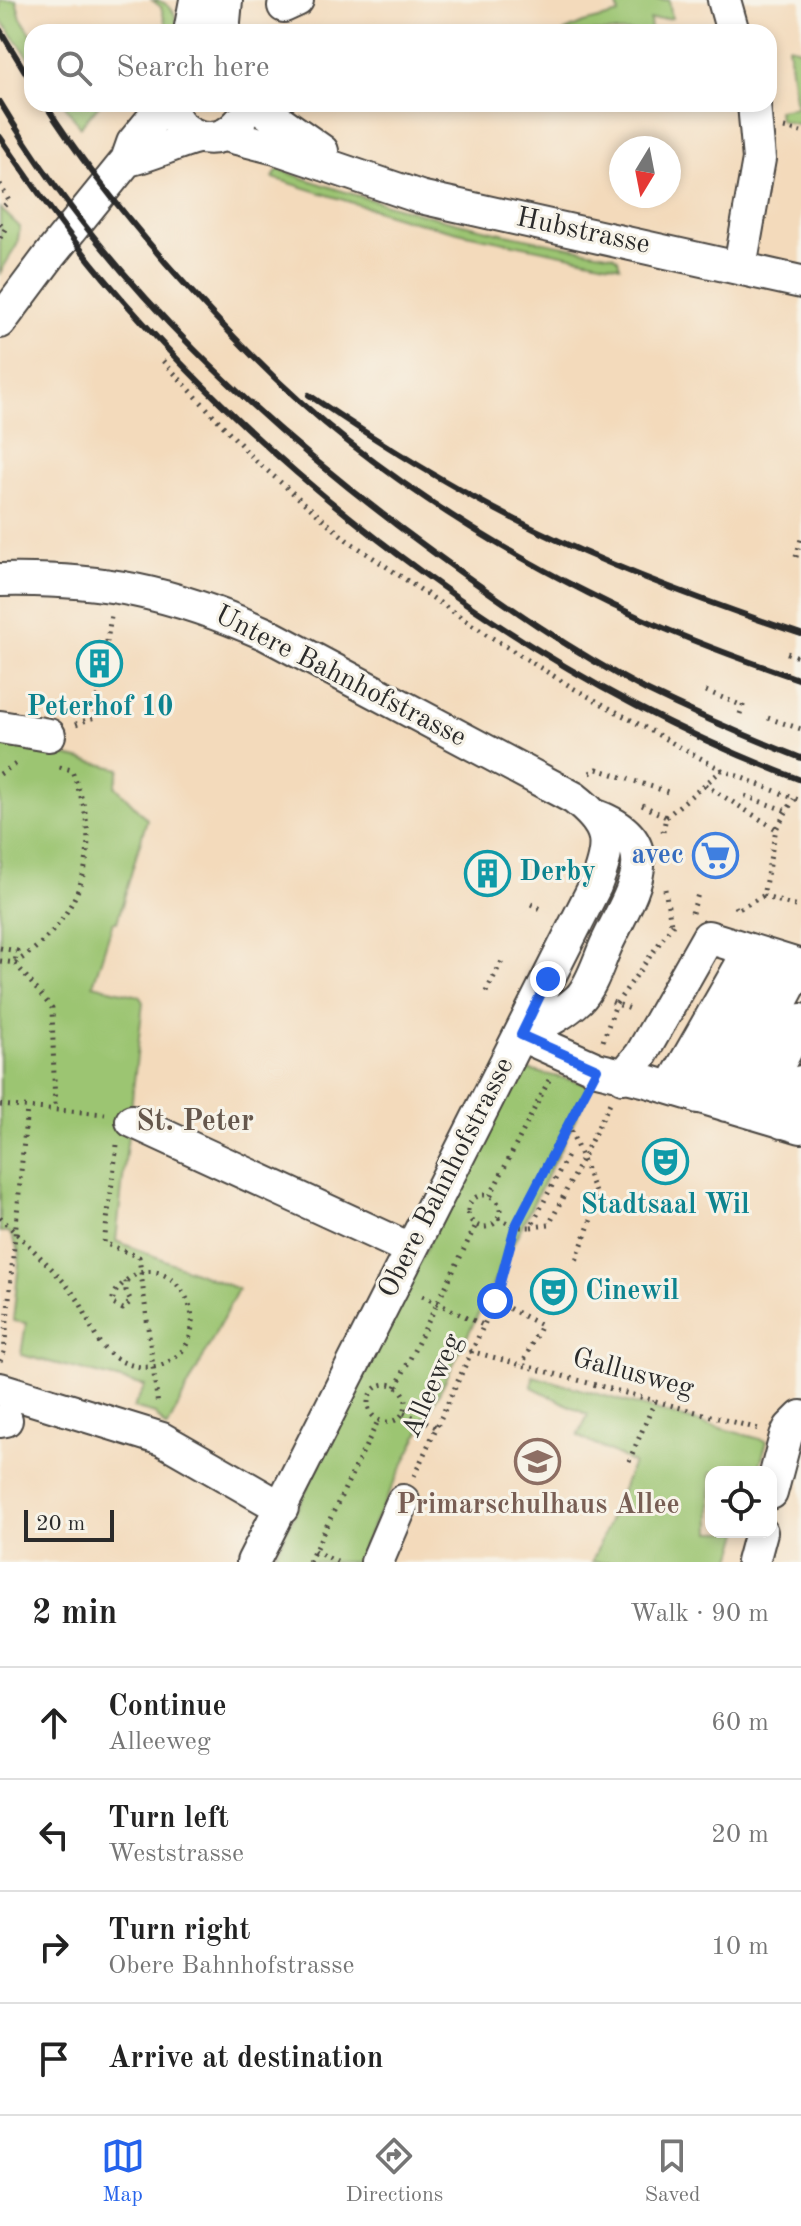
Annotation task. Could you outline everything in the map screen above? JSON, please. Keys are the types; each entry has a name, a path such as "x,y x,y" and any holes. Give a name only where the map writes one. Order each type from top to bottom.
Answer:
{"street":[{"path":"724,0 731,24"},
{"path":"199,7 215,24"},
{"path":"0,322 127,160 133,143 161,112"},
{"path":"172,112 186,132 211,136"},
{"path":"127,160 146,156 172,143 211,136 242,120 244,112"},
{"name":"Hubstrasse","path":"267,112 365,178"},
{"path":"740,267 759,159 755,112"},
{"name":"Hubstrasse","path":"211,136 276,148 420,197 801,282"},
{"name":"Untere Bahnhofstrasse","path":"0,580 58,579 136,588 223,615 266,634 585,807"},
{"path":"0,727 45,749"},
{"name":"Obere Bahnhofstrasse","path":"253,1562 521,1035 602,868 606,843 603,828 585,807"},
{"path":"690,1092 641,1055 759,953"},
{"path":"690,1092 759,953"},
{"path":"690,1092 759,953"},
{"path":"690,1092 801,1020"},
{"path":"521,1035 690,1092 801,1082"},
{"path":"127,1118 410,1249"},
{"path":"0,1389 166,1452 277,1517"},
{"path":"777,1476 794,1426"},
{"path":"377,1562 403,1501"},
{"path":"753,1562 759,1538"}],"path":[{"path":"0,184 9,201 0,210"},
{"path":"0,223 5,229 0,238"},
{"path":"163,361 255,460 347,540 486,634 573,688 722,770 798,800 776,829 763,896"},
{"path":"796,557 801,539"},
{"path":"0,961 15,963 40,946 59,926 76,895 85,865 86,818 72,770 45,749 95,717 112,611"},
{"path":"787,653 801,658"},
{"path":"706,691 744,703 740,714"},
{"path":"768,718 801,729"},
{"path":"0,774 26,758"},
{"path":"597,769 668,792"},
{"path":"666,817 722,770"},
{"path":"705,785 776,829"},
{"path":"745,796 787,811"},
{"path":"735,906 737,910 763,896 801,908"},
{"path":"531,904 541,909"},
{"path":"0,948 17,951 15,963 52,1008 55,1110"},
{"path":"486,992 502,961"},
{"path":"498,1218 515,1227 549,1225 690,1092 616,1004"},
{"path":"490,1196 549,1080 564,1084"},
{"name":"Alleeweg","path":"403,1501 495,1301 515,1227 568,1123 690,1092"},
{"path":"0,1105 127,1118 104,1243 139,1257 166,1452"},
{"path":"0,1362 4,1352 27,1108"},
{"path":"568,1123 598,1200 576,1261"},
{"path":"531,1227 568,1154"},
{"path":"490,1196 500,1208 498,1218 486,1227 476,1225 469,1217 469,1207 475,1198 490,1196"},
{"path":"0,1217 79,1301 101,1346 124,1363 139,1367 153,1367 176,1357 190,1337 193,1312 182,1289 173,1281 150,1272 140,1273 126,1281 112,1298 117,1308 123,1309 131,1301 126,1291 126,1281"},
{"path":"396,1387 476,1225"},
{"path":"417,1293 483,1325"},
{"path":"495,1301 541,1325 522,1365"},
{"name":"Gallusweg","path":"470,1351 655,1401 794,1426"},
{"path":"385,1384 396,1387 405,1395 404,1413 390,1423 378,1421 370,1412 370,1394 385,1384"},
{"path":"629,1461 655,1401"},
{"path":"404,1413 436,1427"},
{"path":"309,1562 378,1421"},
{"path":"314,1551 337,1562"}],"green space":[{"path":"0,0 16,0 25,24 24,50 0,19"},
{"path":"152,0 168,6 177,24 166,24 161,7"},
{"path":"616,0 669,0 672,18 650,20 650,24 581,24 619,14"},
{"path":"788,46 801,49 800,125 779,120 778,110 796,107"},
{"path":"70,112 93,112 80,127"},
{"path":"278,169 443,220 613,255 620,266 401,218 273,178"},
{"path":"0,208 20,227 17,245 0,273"},
{"name":"St. Peter","path":"0,740 120,769 115,786 147,819 117,922 113,922 93,985 139,996 143,1002 116,1241 238,1289 167,1428 155,1414 133,1408 145,1386 21,1355 26,1323 13,1321 20,1253 9,1232 0,1232"},
{"path":"516,1067 592,1085 355,1562 271,1562"},
{"path":"533,1376 767,1441 760,1466 705,1466 705,1538 738,1538 731,1562 592,1562 633,1463 578,1436 588,1415 532,1387"}],"railway":[{"path":"0,30 24,70"},
{"path":"0,102 89,231 140,291 250,403 370,505 511,607 618,675 723,726 801,758"},
{"path":"50,112 118,205 166,263 253,356 347,441 404,483 525,560 640,618 801,680"},
{"path":"0,137 90,261 175,357 252,433 335,505 422,572 513,634 607,690 703,739 801,780"},
{"path":"309,395 419,466 534,529 666,586 801,634"}],"place":[{"name":"Peterhof 10","path":"100,664"},
{"name":"avec","path":"715,856"},
{"name":"Derby","path":"488,873"},
{"name":"Stadtsaal Wil","path":"665,1162"},
{"name":"Cinewil","path":"554,1292"},
{"name":"Primarschulhaus Allee","path":"538,1461"}],"district":[{"name":"St. Peter","path":"195,1122"}],"route":[{"path":"495,1301 515,1227 597,1069 521,1035 548,979"}]}
